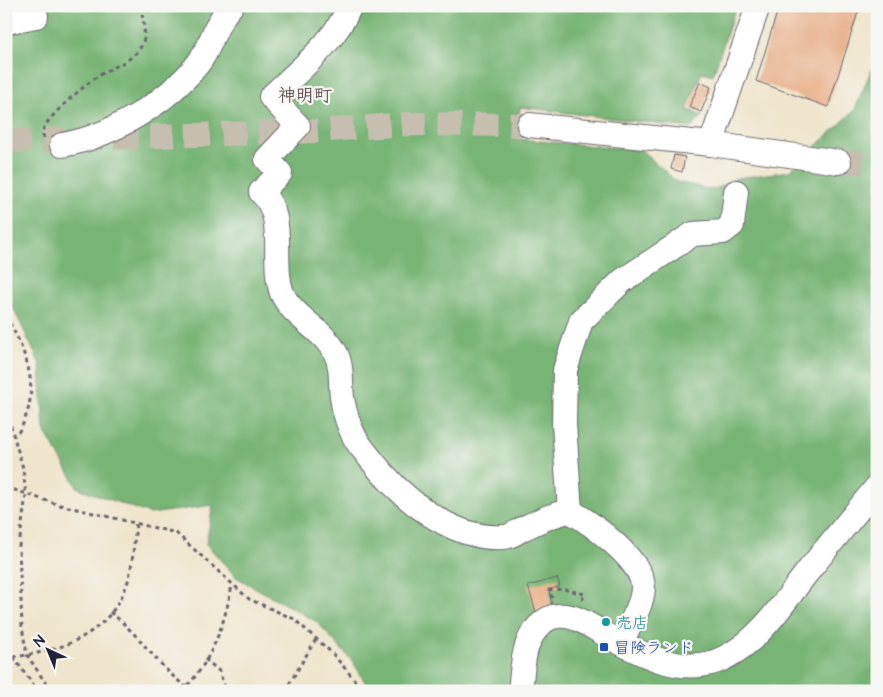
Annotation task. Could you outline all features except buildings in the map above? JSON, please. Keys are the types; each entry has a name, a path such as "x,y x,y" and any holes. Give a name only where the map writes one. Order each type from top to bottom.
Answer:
{"street":[{"path":"62,145 79,142 112,129 164,98 198,64 220,18 232,6"},
{"path":"350,6 344,21 320,49 271,98 298,126 267,159 280,173 261,192 269,200 275,212 277,270 283,294 295,310 334,351 340,367 342,403 354,437 377,467 405,495 431,516 469,533 492,538 507,538 554,514 570,511 605,534 642,576 643,588 639,603 621,642"},
{"path":"711,144 758,6"},
{"path":"6,22 36,16"},
{"path":"529,124 711,144 839,162"},
{"path":"570,511 564,424 565,370 581,321 622,281 693,234 723,232 732,225 736,192"},
{"path":"520,691 526,648 532,634 543,622 557,615 574,618 661,661 681,665 702,664 723,659 748,644 770,620 877,487"}],"path":[{"path":"62,145 44,148 43,130 51,117 98,76 129,60 142,46 145,32 142,12 137,6"},
{"path":"6,316 29,365 31,388 28,409 20,430 15,436"},
{"path":"6,410 23,468 26,494 20,546 22,627 27,655 51,691"},
{"path":"6,487 26,494 176,533 249,599 294,619 316,638 354,679 358,691"},
{"path":"13,657 72,643 88,635 110,612 128,580 136,523"},
{"path":"182,691 205,659 219,634 227,614 232,585"},
{"path":"110,612 126,624 162,667 186,687"},
{"path":"285,691 316,638"},
{"path":"6,643 13,657 38,691"},
{"path":"205,659 219,671 226,691"}],"green space":[{"path":"6,6 736,6 713,75 702,72 687,109 702,116 691,128 520,107 517,139 641,150 677,182 713,190 737,178 790,171 854,111 876,59 877,691 370,691 354,663 317,622 236,577 206,544 213,505 150,514 78,488 44,430 40,364 6,293"}],"tunnel":[{"path":"6,141 316,131 405,124 529,125"},
{"path":"839,162 877,163"}],"place":[{"name":"売店","path":"606,622"},
{"name":"冒険ランド","path":"604,647"}],"district":[{"name":"神明町","path":"305,95"}]}
